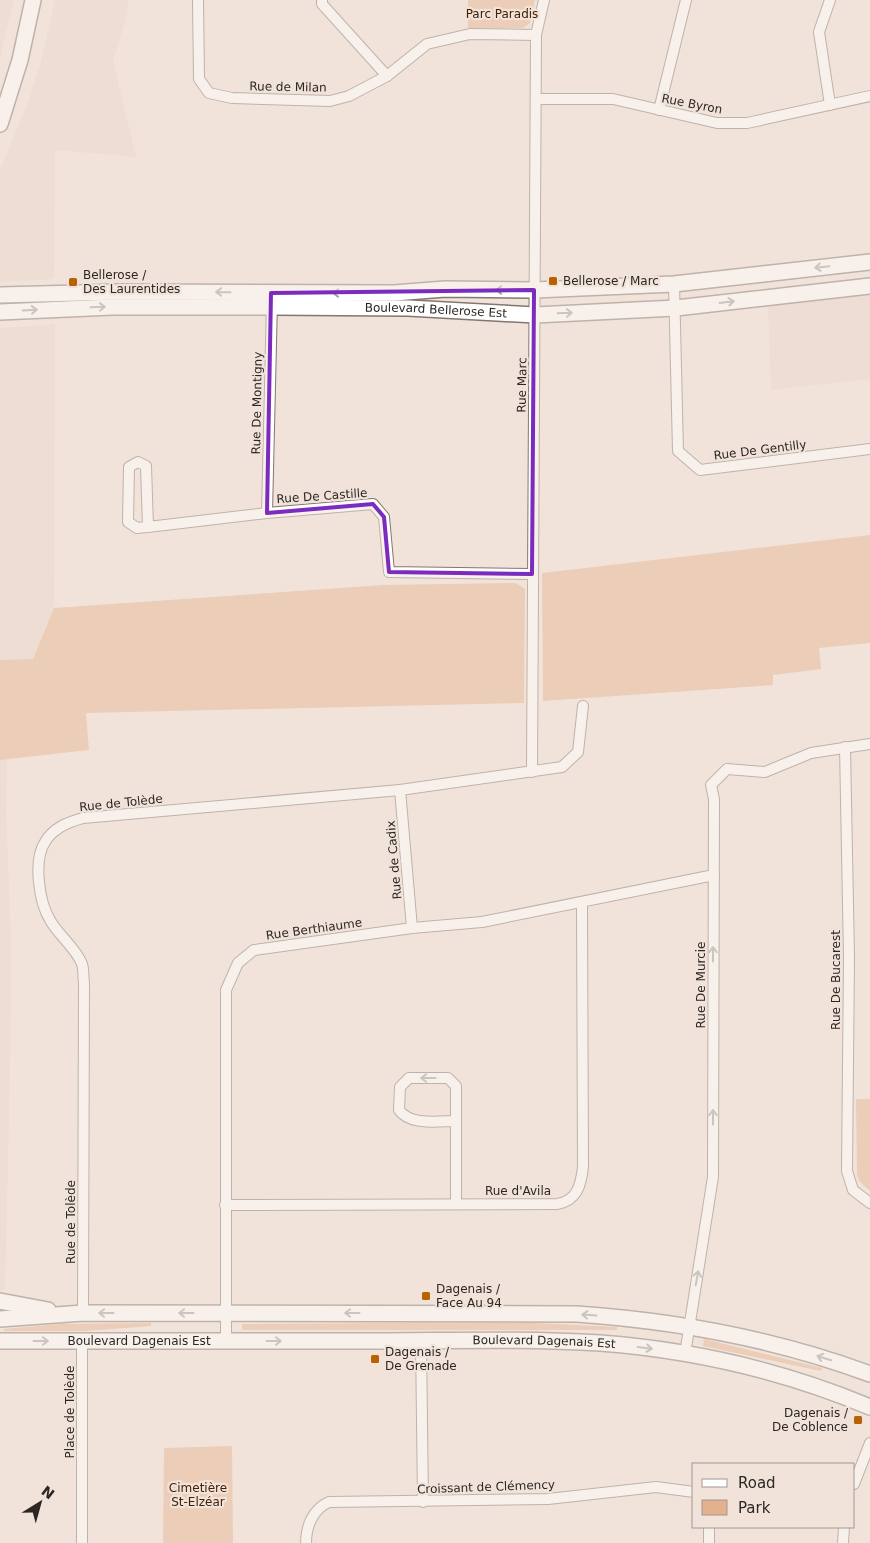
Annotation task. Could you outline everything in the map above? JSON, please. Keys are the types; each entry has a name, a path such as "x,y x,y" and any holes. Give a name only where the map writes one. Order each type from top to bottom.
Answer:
{"main road":[{"path":"0,124 24,46 33,0"},
{"name":"Boulevard Bellerose Est","path":"0,312 272,300 445,289 534,290 674,284 870,262"},
{"name":"Boulevard Bellerose Est","path":"0,295 110,292 535,315 676,308 870,286"},
{"path":"0,1301 67,1314"},
{"path":"0,1319 83,1313 560,1313 625,1318 689,1326 776,1345 870,1374"},
{"name":"Boulevard Dagenais Est","path":"0,1341 581,1342 685,1354 783,1376 870,1406"}],"street":[{"name":"Rue de Milan","path":"198,0 199,79 209,93 232,98 330,100 349,96 387,76 427,44 470,34 536,35"},
{"path":"322,0 322,4 387,76"},
{"name":"Rue Marc","path":"532,772 536,35 544,0"},
{"path":"659,110 686,0"},
{"path":"830,0 819,32 830,105"},
{"name":"Rue Byron","path":"537,99 612,99 717,123 747,123 870,96"},
{"name":"Rue De Gentilly","path":"674,284 678,451 700,470 870,449"},
{"name":"Rue De Montigny","path":"267,513 272,300"},
{"name":"Rue De Castille","path":"148,527 146,466 138,462 129,468 128,522 136,528 148,527 267,513 373,504 384,517 389,572 532,574"},
{"name":"Rue de Tolède","path":"83,1313 84,983 82,964 50,920 43,906 39,883 40,856 44,842 59,827 83,818 400,790 562,767 578,752 583,706"},
{"name":"Rue De Murcie","path":"685,1354 712,1177 714,799 711,785 727,769 736,768 765,772 812,753 870,744"},
{"name":"Rue De Bucarest","path":"845,747 849,957 847,1171 854,1190 870,1203"},
{"name":"Rue de Cadix","path":"400,790 412,928"},
{"name":"Rue Berthiaume","path":"226,1341 226,990 238,963 254,950 412,928 482,922 714,875"},
{"name":"Rue d'Avila","path":"225,1205 557,1204 572,1199 579,1190 583,1167 582,903"},
{"path":"456,1121 406,1118 399,1110 400,1087 408,1078 448,1078 456,1086 456,1121 456,1204"},
{"name":"Place de Tolède","path":"82,1341 82,1543"},
{"path":"421,1341 423,1502"},
{"path":"855,1481 870,1443"},
{"name":"Croissant de Clémency","path":"306,1543 306,1529 319,1506 329,1502 548,1499 656,1487 692,1492"},
{"path":"709,1528 709,1543"},
{"path":"843,1543 844,1528"}],"highlighted area":[{"path":"534,290 532,574 389,572 384,517 373,504 267,513 271,293"}],"shaded area":[{"path":"0,0 14,0 0,58"},
{"path":"55,0 128,0 127,15 113,61 136,157 55,150 54,279 0,282 0,170 28,102 41,62"},
{"path":"870,295 870,379 771,390 768,304"},
{"path":"55,324 54,608 33,659 0,660 0,328"},
{"path":"7,759 6,811 11,940 10,1070 5,1290 0,1290 0,760"}],"green space":[{"name":"Parc Paradis","path":"468,0 535,0 530,23 523,28 468,28"},
{"path":"870,535 870,643 819,648 821,669 773,675 773,685 543,701 542,573"},
{"path":"516,583 525,589 524,703 86,713 89,750 0,760 0,660 33,659 54,608 384,585"},
{"path":"856,1099 870,1099 870,1191 860,1182 857,1175"},
{"path":"151,1323 151,1326 85,1331 4,1331 4,1329 61,1324"},
{"path":"535,1323 617,1327 617,1330 242,1330 242,1324"},
{"path":"704,1339 822,1368 821,1371 703,1346"},
{"name":"Cimetière St-Elzéar","path":"232,1446 233,1543 163,1543 164,1448"}],"place":[{"name":"Bellerose / Marc","path":"553,281"},
{"name":"Bellerose / Des Laurentides","path":"73,282"},
{"name":"Dagenais / Face Au 94","path":"426,1296"},
{"name":"Dagenais / De Grenade","path":"375,1359"},
{"name":"Dagenais / De Coblence","path":"858,1420"}]}
